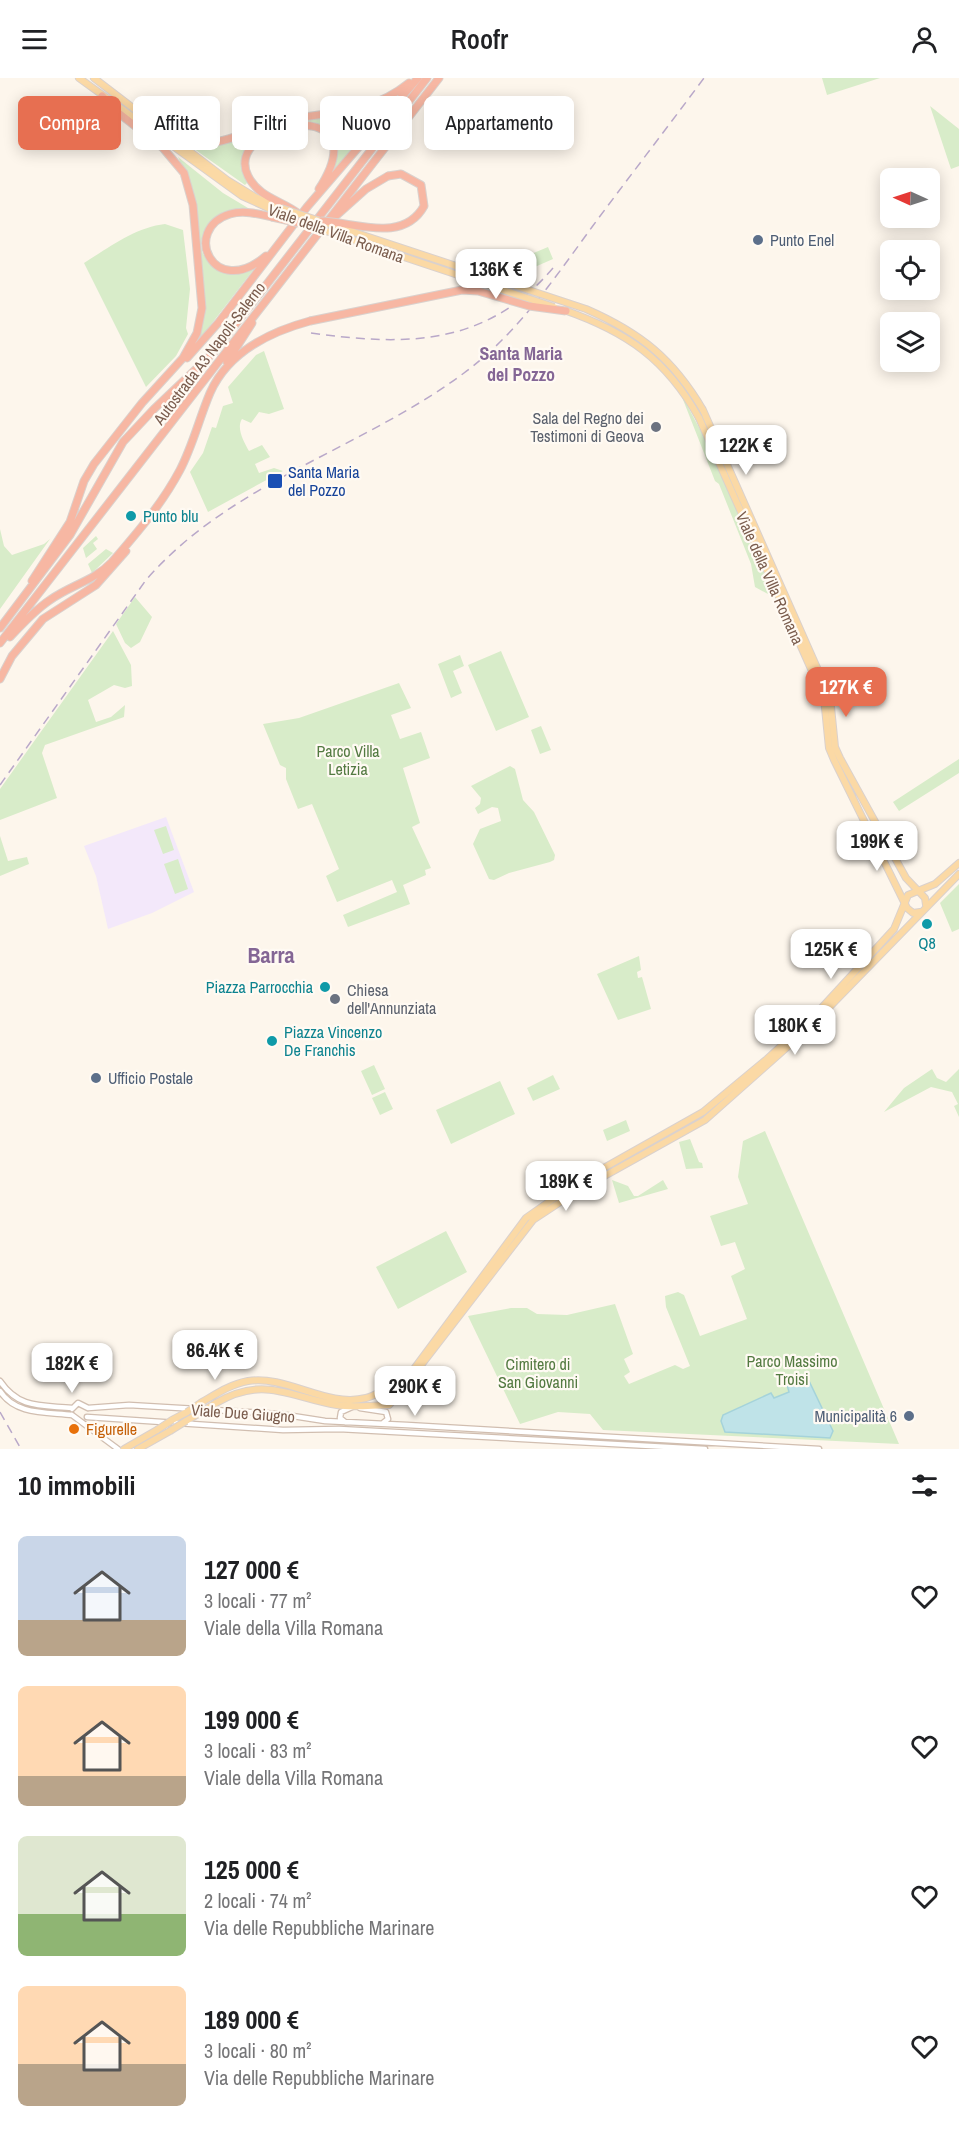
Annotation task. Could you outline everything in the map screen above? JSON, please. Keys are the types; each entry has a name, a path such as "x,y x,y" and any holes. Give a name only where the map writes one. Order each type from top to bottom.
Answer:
{"highway":[{"path":"161,383 219,322 307,207 417,78"},
{"path":"220,140 284,121 350,112 388,97 417,78"},
{"name":"Autostrada A3 Napoli-Salerno","path":"0,628 70,535 123,442 214,352 427,78"},
{"name":"Autostrada A3 Napoli-Salerno","path":"0,645 277,286 322,224 438,78"},
{"path":"19,603 70,522 84,481 94,464 191,345 202,308 190,189 184,173 174,160 121,115"},
{"path":"304,224 278,210 252,182 246,169 247,155 259,140 282,128 312,125 327,134 333,151 329,171 307,207"},
{"path":"401,174 421,185 424,206 414,220 394,227 375,229 322,224 388,176 401,174"},
{"path":"277,247 255,266 228,272 212,262 205,243 207,231 213,224 231,214 278,210 299,214"},
{"path":"0,679 17,649 43,619 91,584 145,522 170,487 187,457 214,385 277,286"},
{"path":"214,385 246,349 260,339 286,327 310,321 462,290 478,291 529,306 566,311"},
{"path":"0,645 49,600 91,584"}],"main road":[{"name":"Viale della Villa Romana","path":"79,78 102,96"},
{"name":"Viale della Villa Romana","path":"94,78 133,107"},
{"name":"Viale della Villa Romana","path":"121,110 242,196 278,210"},
{"name":"Viale della Villa Romana","path":"189,150 227,180 278,210"},
{"name":"Viale della Villa Romana","path":"299,214 322,224 586,309 616,322 652,345 672,365 703,410 830,697 835,747 844,772 905,905"},
{"name":"Viale della Villa Romana","path":"304,224 566,311 610,328 637,343 663,366 687,397 699,418 824,698 829,748 877,825 906,878 918,892"},
{"path":"869,830 877,825"},
{"path":"804,1029 894,929 908,895 935,884 959,863"},
{"path":"138,1449 237,1392 259,1389 355,1407 391,1404 534,1220 584,1187 705,1120 804,1029 959,874"},
{"path":"918,892 925,898 926,905"},
{"path":"905,905 909,911 920,912"},
{"path":"124,1449 234,1385 270,1381 344,1399 366,1398 390,1389 408,1377 526,1218 570,1187 703,1112 768,1061"},
{"path":"703,1112 705,1120"},
{"path":"390,1389 395,1394 395,1399"},
{"path":"381,1392 379,1399 386,1405"}],"street":[{"path":"0,1381 8,1393 21,1402 72,1408 72,1415"},
{"path":"0,1391 8,1401 20,1409 72,1415 85,1421 118,1449"},
{"name":"Viale Due Giugno","path":"72,1408 81,1403 88,1408 129,1405 280,1414 345,1422 407,1425"},
{"path":"345,1422 340,1418 341,1412 355,1407 386,1412 388,1421 378,1424"},
{"path":"85,1421 88,1408"},
{"name":"Viale Due Giugno","path":"85,1421 406,1433"},
{"path":"398,1432 399,1424"},
{"path":"705,1449 406,1433 407,1425 819,1449"}],"shaded area":[{"path":"166,817 194,892 152,913 108,929 96,876 84,846"}],"green space":[{"path":"822,78 880,78 827,95"},
{"path":"930,106 959,129 959,166 951,169"},
{"path":"320,117 320,127 308,123 308,119"},
{"path":"232,136 232,150 247,150 241,162 247,183 245,185 196,150 220,150 220,138"},
{"path":"334,150 353,150 336,169 333,167"},
{"path":"178,157 223,193 253,211 215,219 206,230 202,241 202,252 215,267 239,272 254,269 199,340 196,340 204,304 204,290 197,232"},
{"path":"165,224 183,230 190,289 186,328 188,334 176,356 146,387 84,263 143,229"},
{"path":"548,247 553,259 505,280 500,268 523,257 527,265 524,257"},
{"path":"264,351 284,409 269,414 259,412 251,423 242,419 240,431 249,451 262,445 270,457 255,464 259,473 274,468 283,471 208,512 190,472 203,453 212,427 216,428 223,406 233,403 228,387 256,355"},
{"path":"680,392 703,435 777,599 755,587 751,564"},
{"path":"0,529 4,546 12,555 44,544 50,539 0,609"},
{"path":"96,536 98,539 93,543 97,549 86,558 83,548"},
{"path":"106,549 113,553 92,573 88,564"},
{"path":"135,597 152,617 140,642 131,648 125,643 116,624"},
{"path":"113,631 131,665 132,686 125,688 114,685 88,700 96,722 111,717 125,705 124,717 45,745 42,753 57,798 0,820 0,789"},
{"path":"501,651 529,717 496,731 468,665"},
{"path":"460,655 464,666 453,671 462,693 451,698 438,664"},
{"name":"Parco Villa Letizia","path":"399,683 411,708 391,715 400,739 421,732 430,758 403,768 420,823 412,827 431,868 425,870 426,875 403,885 410,904 348,927 343,915 397,892 392,880 337,902 326,876 339,869 312,804 298,809 286,779 286,768 280,765 263,724 299,718"},
{"path":"541,726 551,750 540,754 531,730"},
{"path":"959,759 959,773 899,811 893,802"},
{"path":"510,766 515,769 523,800 534,812 555,855 554,860 550,862 509,873 494,880 489,879 473,844 480,829 501,821 498,808 492,807 478,814 475,808 480,804 481,798 471,786"},
{"path":"166,826 174,850 163,854 154,830"},
{"path":"0,836 8,861 27,857 29,864 0,876"},
{"path":"178,859 188,889 175,894 164,864"},
{"path":"959,884 959,929 952,932 940,903"},
{"path":"639,956 641,970 637,972 638,978 642,977 651,1009 618,1020 597,974"},
{"path":"374,1065 385,1089 372,1095 361,1071"},
{"path":"932,1069 937,1078 946,1082 959,1069 959,1117 954,1106 958,1104 952,1092 931,1087 884,1112 904,1088"},
{"path":"553,1075 560,1089 533,1101 527,1088"},
{"path":"500,1081 515,1114 451,1144 436,1110"},
{"path":"385,1092 393,1109 380,1115 372,1098"},
{"path":"626,1120 630,1131 607,1141 603,1130"},
{"name":"Parco Massimo Troisi","path":"765,1131 899,1444 603,1430 590,1414 558,1412 520,1424 468,1316 511,1308 527,1308 537,1314 567,1315 615,1304 633,1354 624,1359 630,1372 624,1376 629,1384 675,1365 683,1369 690,1366 666,1307 665,1296 678,1292 684,1295 700,1336 747,1319 731,1276 745,1269 735,1242 721,1246 710,1216 748,1204 738,1177 743,1141"},
{"path":"690,1139 703,1168 686,1169 679,1142"},
{"path":"612,1180 628,1186 634,1196 638,1196 663,1180 668,1189 619,1203"},
{"path":"446,1231 467,1272 398,1309 376,1267"}],"water":[{"path":"800,1379 809,1381 833,1431 830,1438 725,1432 721,1421 723,1415 771,1393 774,1398 789,1392 787,1385"}],"railway":[{"path":"0,785 146,580 180,546 217,517 257,491 425,400 464,373 501,341 549,286 704,78"},
{"path":"311,333 379,339 411,339 442,335 472,327 500,313 527,294 553,268"},
{"path":"0,1412 21,1449"}],"place":[{"name":"Punto Enel","path":"758,240"},
{"name":"Sala del Regno dei Testimoni di Geova","path":"656,427"},
{"name":"Santa Maria del Pozzo","path":"275,481"},
{"name":"Punto blu","path":"131,516"},
{"name":"Q8","path":"927,924"},
{"name":"Piazza Parrocchia","path":"325,987"},
{"name":"Chiesa dell'Annunziata","path":"335,999"},
{"name":"Piazza Vincenzo De Franchis","path":"272,1041"},
{"name":"Ufficio Postale","path":"96,1078"},
{"name":"Municipalità 6","path":"909,1416"},
{"name":"Figurelle","path":"74,1429"}],"district":[{"name":"Santa Maria del Pozzo","path":"521,363"},
{"name":"Barra","path":"271,955"}],"park label":[{"name":"Cimitero di San Giovanni","path":"538,1373"}]}
